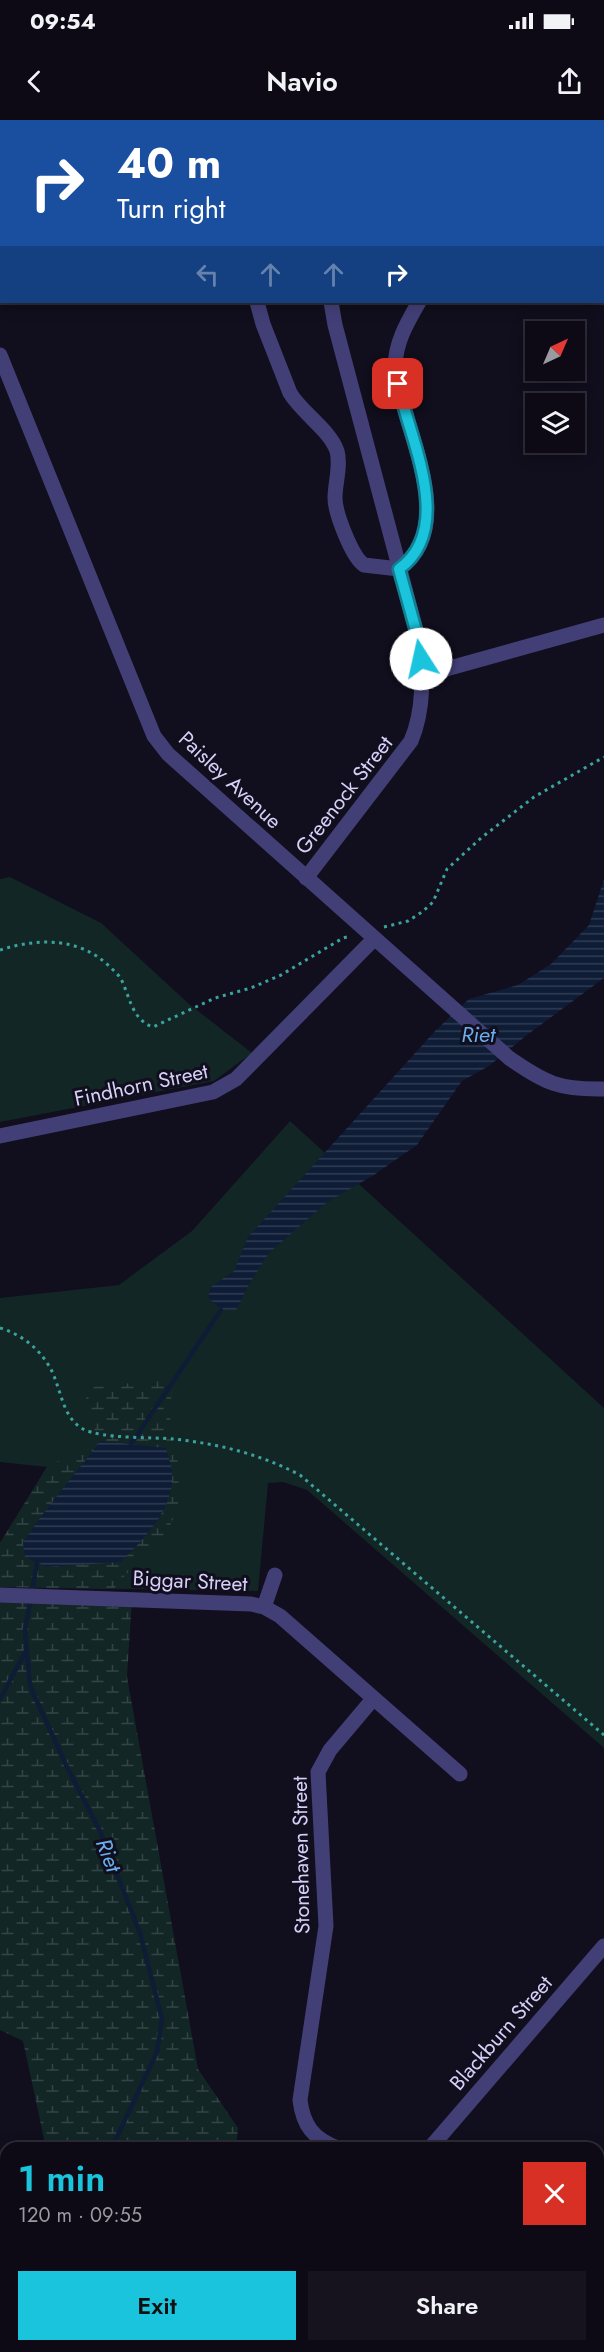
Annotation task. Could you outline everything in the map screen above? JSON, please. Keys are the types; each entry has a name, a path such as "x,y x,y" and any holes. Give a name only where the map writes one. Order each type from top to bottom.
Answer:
{"street":[{"path":"257,303 290,393 335,447 338,463 335,502 355,555 364,565 399,569 413,558 425,530 425,481 401,399 395,368 399,338 418,303"},
{"name":"Greenock Street","path":"306,878 411,741 418,720 421,676 418,638 335,325 331,303"},
{"name":"Paisley Avenue","path":"0,355 154,736 168,754 509,1058 540,1079 551,1083 574,1089 604,1089"},
{"path":"421,676 604,625"},
{"name":"Findhorn Street","path":"0,1136 191,1097 226,1087 370,935"},
{"path":"264,1607 275,1575"},
{"name":"Biggar Street","path":"7,1595 251,1604 264,1607 279,1616 460,1774"},
{"name":"Stonehaven Street","path":"325,2142 311,2132 302,2114 300,2100 326,1926 318,1772 330,1750 373,1699"},
{"name":"Blackburn Street","path":"434,2142 604,1946"}],"path":[{"path":"0,950 23,942 51,942 75,945 99,957 120,977 139,1019 153,1027 215,998 251,988 281,975 343,938 370,935 408,921 433,902 447,869 481,838 534,797 604,757"},
{"path":"0,1328 24,1339 37,1349 50,1367 65,1407 73,1420 83,1429 96,1433 173,1439 242,1450 275,1462 300,1475 604,1735"}],"green space":[{"path":"10,877 101,923 189,1004 252,1053 214,1081 0,1122 0,879"},
{"path":"290,1121 604,1408 604,1748 307,1490 283,1482 268,1483 258,1591 0,1587 0,1543 47,1467 0,1462 0,1298 119,1285 192,1231"},
{"path":"142,1378 172,1382 171,1433 181,1484 172,1522 163,1536 114,1589 0,1587 0,1543 47,1467 89,1444 97,1423 89,1412 86,1398 94,1387 123,1385"},
{"path":"0,1597 132,1599 127,1677 198,2069 238,2128 237,2142 45,2142 23,2041 0,2030"}],"water":[{"name":"Riet","path":"604,879 604,978 489,1066 462,1081 417,1145 374,1175 326,1203 269,1253 236,1310 221,1310 208,1297 211,1287 234,1271 248,1237 436,1030 469,999 518,985 551,964 589,925"},
{"path":"100,1441 166,1448 172,1471 172,1485 164,1510 157,1521 121,1562 47,1567 25,1557 23,1543"}],"waterway":[{"name":"Riet","path":"131,1444 221,1310"},
{"name":"Riet","path":"37,1563 25,1630 30,1686 67,1767 99,1829 140,1933 162,2019 157,2052 115,2142"},
{"path":"0,1699 27,1649"}],"route":[{"path":"398,384 425,481 425,530 413,558 399,569 418,638 421,659"}]}
